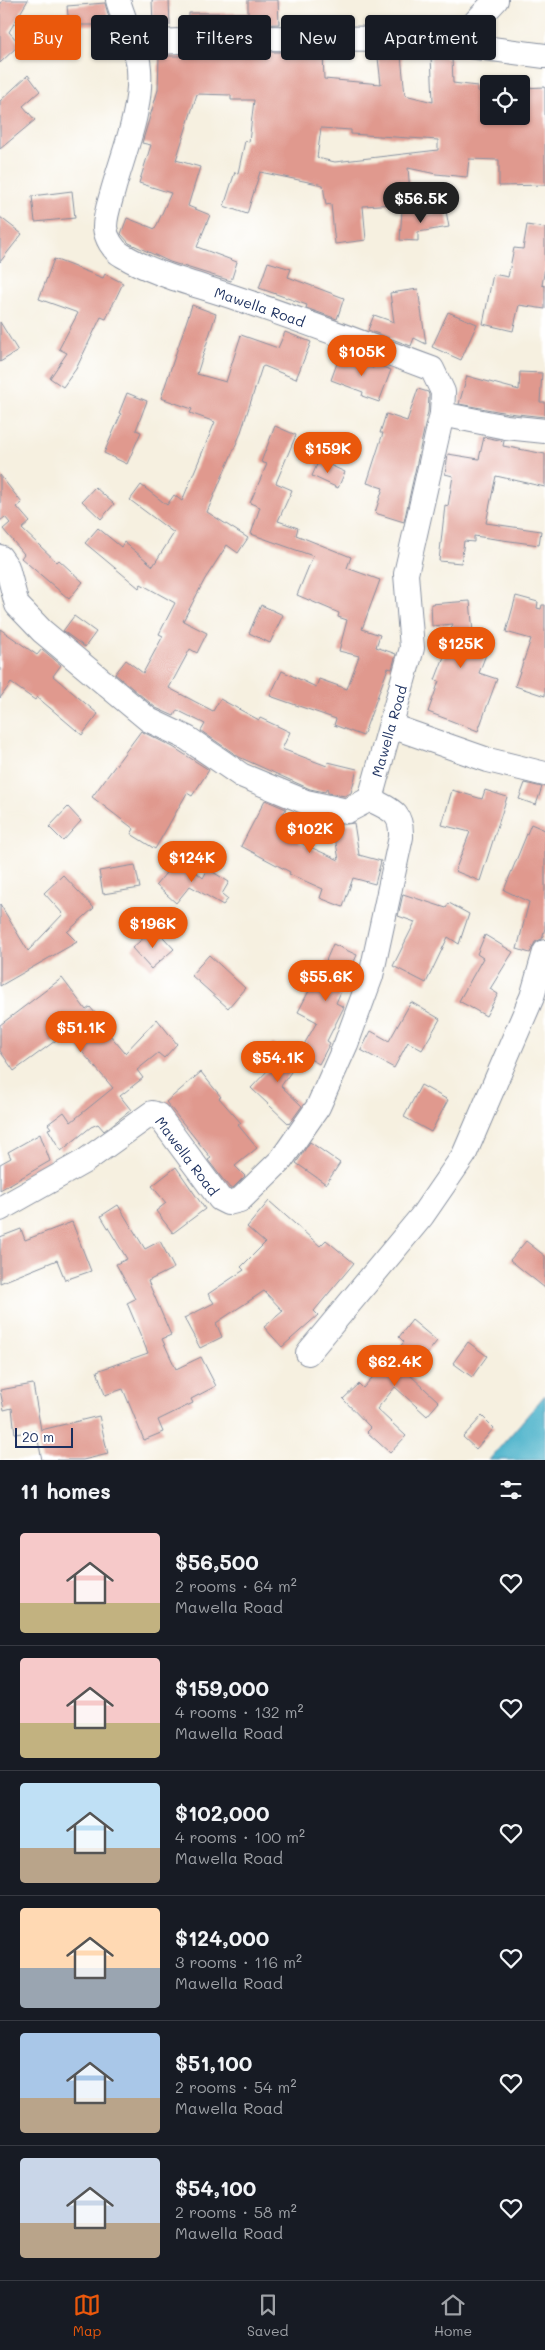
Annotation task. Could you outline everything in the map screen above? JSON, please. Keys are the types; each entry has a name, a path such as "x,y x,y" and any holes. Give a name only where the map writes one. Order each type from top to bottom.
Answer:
{"street":[{"name":"Mawella Road","path":"118,0 122,15"},
{"path":"482,15 496,0"},
{"path":"168,42 249,38 365,39"},
{"path":"496,49 545,56"},
{"name":"Mawella Road","path":"0,1209 85,1161 152,1113 158,1115 220,1199 228,1203 240,1200 281,1160 318,1107 346,1044 371,976 402,822 395,812 370,799 412,648 406,574 442,414 443,392 432,369 314,324 231,296 187,284 120,254 110,243 105,228 109,206 137,106 139,68 137,60"},
{"path":"442,414 506,427 545,431"},
{"path":"0,557 7,567 17,605 42,631 149,720 187,738 241,775 306,802 347,811 370,799"},
{"path":"391,726 488,760 545,774"},
{"path":"308,1353 422,1216 464,1155 532,997 545,952"}],"water":[{"path":"545,1395 545,1460 489,1460"}],"building":[{"path":"3,0 28,0 19,15 15,15 15,22 9,32 15,39 15,49 0,63 0,5"},
{"path":"152,0 169,0 170,25 168,25 168,15 153,15"},
{"path":"248,0 278,0 279,24 271,24 271,15 189,15 189,13 248,13"},
{"path":"105,3 108,15 91,15 91,25 81,25 81,15 68,15 67,6"},
{"path":"271,52 281,52 281,60 323,60 324,79 381,84 378,60 401,60 405,95 433,102 431,60 452,60 453,83 477,86 477,91 480,91 480,125 530,125 530,88 545,87 545,185 499,186 499,160 469,159 467,177 436,174 408,168 411,203 363,206 366,240 335,244 331,204 326,205 323,185 260,172 247,214 224,206 235,172 238,173 245,141 249,142 254,100 231,100 231,95 197,94 176,160 200,167 188,206 210,215 197,247 237,262 231,281 170,262 129,243 121,234 127,218 155,229 171,193 139,183 151,145 142,143 158,90 159,60 168,60 168,56 178,56 178,60 271,60","holes":["321,128 351,130 351,134 438,140 438,150 335,162 317,158"]},
{"path":"28,75 40,91 23,106 35,120 0,149 0,101"},
{"path":"72,191 75,218 35,222 32,196"},
{"path":"402,210 420,211 420,216 446,211 449,227 418,232 418,241 400,240"},
{"path":"0,217 22,234 0,262"},
{"path":"527,225 545,228 545,268 542,285 545,286 545,309 519,305 513,331 483,324 493,274 508,277 514,248 523,249"},
{"path":"54,259 103,278 105,274 123,283 106,319 101,317 76,369 63,387 50,378 67,353 59,349 78,313 39,299"},
{"path":"268,262 291,269 288,277 344,298 337,319 306,308 307,305 259,288"},
{"path":"418,289 426,344 414,338 411,346 368,330 374,315 394,322 390,293"},
{"path":"192,305 216,314 197,374 226,382 241,335 278,348 285,332 311,342 296,379 264,366 262,367 240,435 207,512 248,538 238,553 227,545 205,579 183,621 207,633 197,653 190,649 169,688 213,711 220,699 259,720 260,718 290,732 282,749 327,766 328,762 357,769 351,793 345,796 328,793 327,788 325,792 310,789 239,757 201,731 205,724 177,710 174,716 156,708 115,674 126,660 143,673 163,636 159,634 175,603 141,584 139,588 85,543 98,528 121,547 124,542 153,566 174,533 130,500 141,485 167,505 174,495 182,501 215,422 190,413 192,409 161,398"},
{"path":"448,312 477,324 461,360 432,347"},
{"path":"0,322 18,351 0,362"},
{"path":"340,355 373,368 374,364 391,370 379,402 362,396 363,392 331,380"},
{"path":"520,372 542,373 540,402 545,402 545,417 508,413 459,404 467,376 519,390"},
{"path":"418,389 428,392 428,412 404,522 375,513 383,488 367,483 383,433 380,433 386,414 407,421"},
{"path":"127,393 147,401 136,430 141,432 127,464 104,453 121,414 119,413"},
{"path":"275,426 296,435 276,483 292,490 278,521 298,528 296,535 351,557 347,568 380,580 362,629 380,635 376,647 396,654 392,669 388,668 363,736 334,725 336,719 270,696 282,671 316,687 319,679 347,689 359,656 339,651 347,620 338,617 339,613 297,595 313,556 251,534 260,507 250,503 267,464 261,462"},
{"path":"484,437 504,441 503,446 545,454 545,487 496,476 486,523 541,531 539,545 474,536 474,542 464,541 461,563 439,561 445,505 448,506 453,476 445,474 448,454 479,459"},
{"path":"319,460 345,472 338,488 312,476"},
{"path":"0,475 22,503 17,507 30,522 22,529 57,562 59,560 83,582 69,599 21,558 24,554 3,529 10,523 5,517 0,521"},
{"path":"95,487 114,504 101,519 82,501"},
{"path":"516,596 538,602 537,608 541,609 542,605 545,605 545,696 515,686 531,639 506,632"},
{"path":"470,601 474,643 488,649 479,673 497,679 478,731 428,712 439,681 435,680 445,654 441,653 453,624 432,626 431,604"},
{"path":"261,605 283,615 270,643 249,633"},
{"path":"74,616 96,632 85,647 63,631"},
{"path":"0,629 37,655 42,649 61,665 53,676 98,714 82,735 37,697 35,700 11,683 0,698"},
{"path":"141,731 173,747 209,770 192,796 187,793 155,849 131,834 134,829 92,797"},
{"path":"525,783 542,787 536,805 519,799"},
{"path":"452,790 482,799 485,790 507,797 480,881 455,871 470,832 442,825"},
{"path":"265,800 286,809 283,814 307,827 299,842 339,860 333,826 354,823 359,855 381,861 375,884 353,878 343,907 320,898 323,889 289,874 290,872 241,846"},
{"path":"68,807 81,821 63,841 49,827"},
{"path":"531,824 545,830 545,928 542,939 535,942 530,953 517,949 529,902 504,890"},
{"path":"179,857 203,878 208,869 229,882 222,894 228,899 223,905 190,886 176,903 156,885"},
{"path":"135,865 140,888 103,894 99,871"},
{"path":"63,875 94,908 67,932 77,942 0,986 0,904 28,951 63,914 44,893"},
{"path":"403,894 446,908 449,903 469,914 459,944 448,937 426,983 393,966 415,922 398,916"},
{"path":"155,928 174,949 151,969 132,948"},
{"path":"485,935 513,952 490,989 498,994 486,1016 459,1001 483,958 477,954"},
{"path":"333,944 357,955 336,1003 344,1007 327,1041 330,1043 319,1064 299,1053 317,1022 298,1012 310,989 313,991"},
{"path":"209,955 245,988 228,1008 191,975"},
{"path":"62,978 86,1010 90,1007 107,1027 105,1029 125,1053 157,1019 177,1044 164,1058 158,1053 137,1070 143,1078 120,1096 131,1110 104,1131 98,1124 91,1127 61,1151 48,1129 51,1128 48,1124 64,1112 71,1122 113,1088 66,1033 14,1071 0,1051 0,1025"},
{"path":"411,1002 440,1019 422,1050 408,1042 394,1068 361,1050 371,1031 389,1041"},
{"path":"273,1044 298,1062 281,1086 302,1106 289,1124 251,1088 269,1069 259,1062"},
{"path":"201,1072 221,1097 219,1098 241,1123 238,1125 257,1148 235,1166 245,1176 233,1188 230,1188 221,1177 208,1160 211,1158 166,1102"},
{"path":"421,1085 448,1100 431,1132 404,1117"},
{"path":"40,1134 50,1161 0,1190 0,1164 11,1158 8,1152"},
{"path":"310,1142 340,1163 326,1184 296,1163"},
{"path":"176,1167 205,1209 173,1233 156,1211 166,1203 152,1186"},
{"path":"269,1201 320,1246 326,1240 354,1263 314,1311 318,1315 282,1347 264,1327 283,1311 264,1291 216,1323 222,1337 200,1348 184,1318 214,1303 208,1294 244,1270 241,1267 265,1243 247,1227"},
{"path":"118,1205 145,1249 160,1241 174,1268 148,1281 171,1335 162,1339 176,1369 201,1357 216,1386 191,1399 193,1403 158,1420 163,1432 144,1440 123,1389 105,1395 97,1371 148,1353 127,1303 135,1299 116,1264 127,1259 101,1216"},
{"path":"72,1222 91,1271 65,1280 57,1260 0,1283 0,1237 21,1229 25,1240"},
{"path":"526,1241 545,1256 545,1288 510,1260"},
{"path":"412,1320 437,1341 410,1375 439,1402 427,1416 395,1387 377,1409 406,1436 390,1453 367,1432 371,1428 343,1399 359,1384 363,1388 404,1342 399,1337"},
{"path":"468,1342 487,1356 472,1377 453,1363"},
{"path":"33,1384 41,1430 99,1416 108,1454 83,1460 42,1460 36,1431 15,1434 12,1408 4,1410 0,1390"},
{"path":"482,1416 494,1428 476,1449 463,1437"}]}
